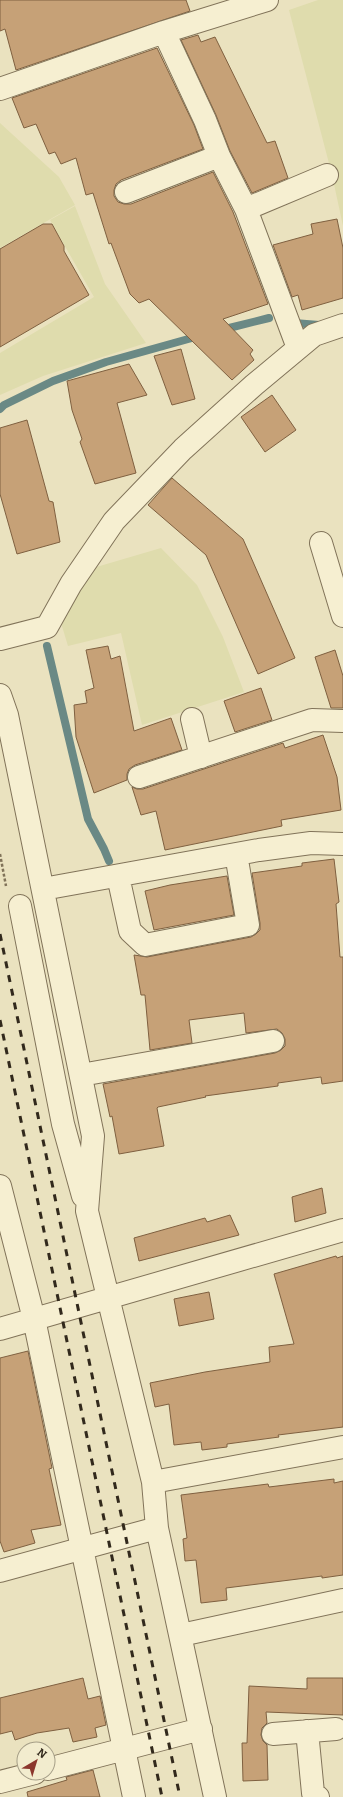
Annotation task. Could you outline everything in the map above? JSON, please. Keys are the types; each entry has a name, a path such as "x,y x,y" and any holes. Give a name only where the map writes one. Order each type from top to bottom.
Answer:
{"street":[{"path":"0,89 164,32 267,0"},
{"path":"164,32 205,120 219,156 246,209 298,348"},
{"path":"126,192 219,156"},
{"path":"246,209 327,176"},
{"path":"0,639 47,627 70,584 114,521 183,449 254,385 314,335 343,325"},
{"path":"321,543 335,564 343,616"},
{"path":"0,695 7,715 93,1136 87,1211"},
{"path":"192,719 201,757"},
{"path":"139,777 312,720 343,721"},
{"path":"43,889 236,854 311,843 343,844"},
{"path":"118,876 130,931 145,945 248,925 236,854"},
{"path":"20,906 63,1124 87,1211 153,1482 157,1528 215,1797"},
{"path":"81,1076 273,1041"},
{"path":"0,1186 34,1319 134,1797"},
{"path":"0,1329 343,1230"},
{"path":"153,1482 343,1447"},
{"path":"0,1570 157,1528"},
{"path":"181,1635 343,1600"},
{"path":"56,1767 201,1729"},
{"path":"273,1734 336,1729"},
{"path":"307,1731 313,1793 318,1797"},
{"path":"0,1782 16,1778"}],"shaded area":[{"path":"318,0 343,0 343,226 332,175 289,10"},
{"path":"0,123 59,177 75,205 0,248"},
{"path":"75,206 105,284 146,343 43,376 0,395 0,353 94,297 50,220"},
{"path":"161,548 197,585 223,637 244,692 142,725 121,633 68,646 61,623 93,568"}],"building":[{"path":"0,0 186,0 190,11 16,70 5,29 0,31"},
{"path":"198,35 201,42 215,37 267,143 275,141 288,178 252,193 230,151 216,115 181,40"},
{"path":"157,48 194,125 203,149 121,180 116,184 114,196 118,202 131,204 213,172 233,212 268,304 223,319 253,350 250,354 254,360 232,380 149,299 139,303 130,294 111,243 109,244 93,193 86,195 76,158 61,164 55,152 49,154 36,124 24,128 12,98"},
{"path":"337,219 343,248 343,298 302,310 298,295 292,297 273,245 313,234 311,224"},
{"path":"43,224 52,224 64,246 64,251 89,295 0,347 0,249"},
{"path":"181,349 195,399 172,405 154,356"},
{"path":"129,364 147,395 117,403 136,473 95,484 80,442 82,439 72,410 67,381"},
{"path":"272,395 296,430 265,452 241,417"},
{"path":"27,420 49,501 53,502 60,542 17,554 0,494 0,428"},
{"path":"172,478 243,539 295,658 258,674 206,555 148,505"},
{"path":"108,646 111,659 120,656 134,731 171,718 182,750 135,765 129,769 127,780 94,793 76,737 74,705 87,703 85,691 94,688 86,650"},
{"path":"335,650 343,676 343,708 331,708 315,657"},
{"path":"261,688 272,720 235,732 224,701"},
{"path":"323,735 337,777 341,810 281,820 282,826 165,850 156,811 141,815 132,787 143,789 283,743 285,748"},
{"path":"334,859 339,902 336,904 340,957 343,957 343,1081 322,1084 321,1077 278,1083 278,1086 205,1096 206,1097 158,1107 164,1146 119,1154 112,1116 110,1117 103,1084 275,1053 285,1046 285,1039 282,1033 277,1029 246,1033 244,1013 189,1020 192,1043 150,1050 145,995 141,995 134,955 147,957 251,937 260,930 252,873 302,866 302,863"},
{"path":"227,876 234,915 154,930 145,891 170,885"},
{"path":"322,1188 326,1213 295,1222 292,1197"},
{"path":"230,1215 239,1235 139,1261 134,1238 205,1218 207,1222"},
{"path":"336,1256 337,1258 343,1256 343,1427 278,1435 279,1437 227,1444 227,1447 202,1450 201,1442 174,1445 169,1404 155,1407 150,1383 205,1372 270,1362 269,1347 294,1344 274,1274"},
{"path":"209,1292 214,1319 179,1326 174,1299"},
{"path":"28,1351 52,1468 49,1469 61,1525 31,1530 35,1543 4,1552 0,1541 0,1358"},
{"path":"334,1479 334,1483 343,1481 343,1575 322,1578 322,1576 226,1588 227,1600 201,1603 196,1560 185,1561 183,1539 187,1538 181,1495 268,1484 269,1487"},
{"path":"83,1678 88,1699 100,1696 106,1725 95,1728 97,1737 73,1742 69,1728 37,1733 15,1740 12,1731 0,1734 0,1698"},
{"path":"307,1678 343,1678 343,1715 266,1712 267,1723 262,1728 261,1735 263,1741 267,1745 268,1780 243,1781 242,1743 247,1743 249,1686 307,1689"},
{"path":"93,1770 100,1797 28,1797 27,1792 67,1780 66,1777"}],"waterway":[{"path":"221,330 269,318"},
{"path":"294,323 319,325"},
{"path":"0,409 4,405 53,381 106,362 199,336"},
{"path":"47,646 88,819 109,861"}],"railway":[{"path":"0,934 180,1797"},
{"path":"0,1020 162,1797"}]}
